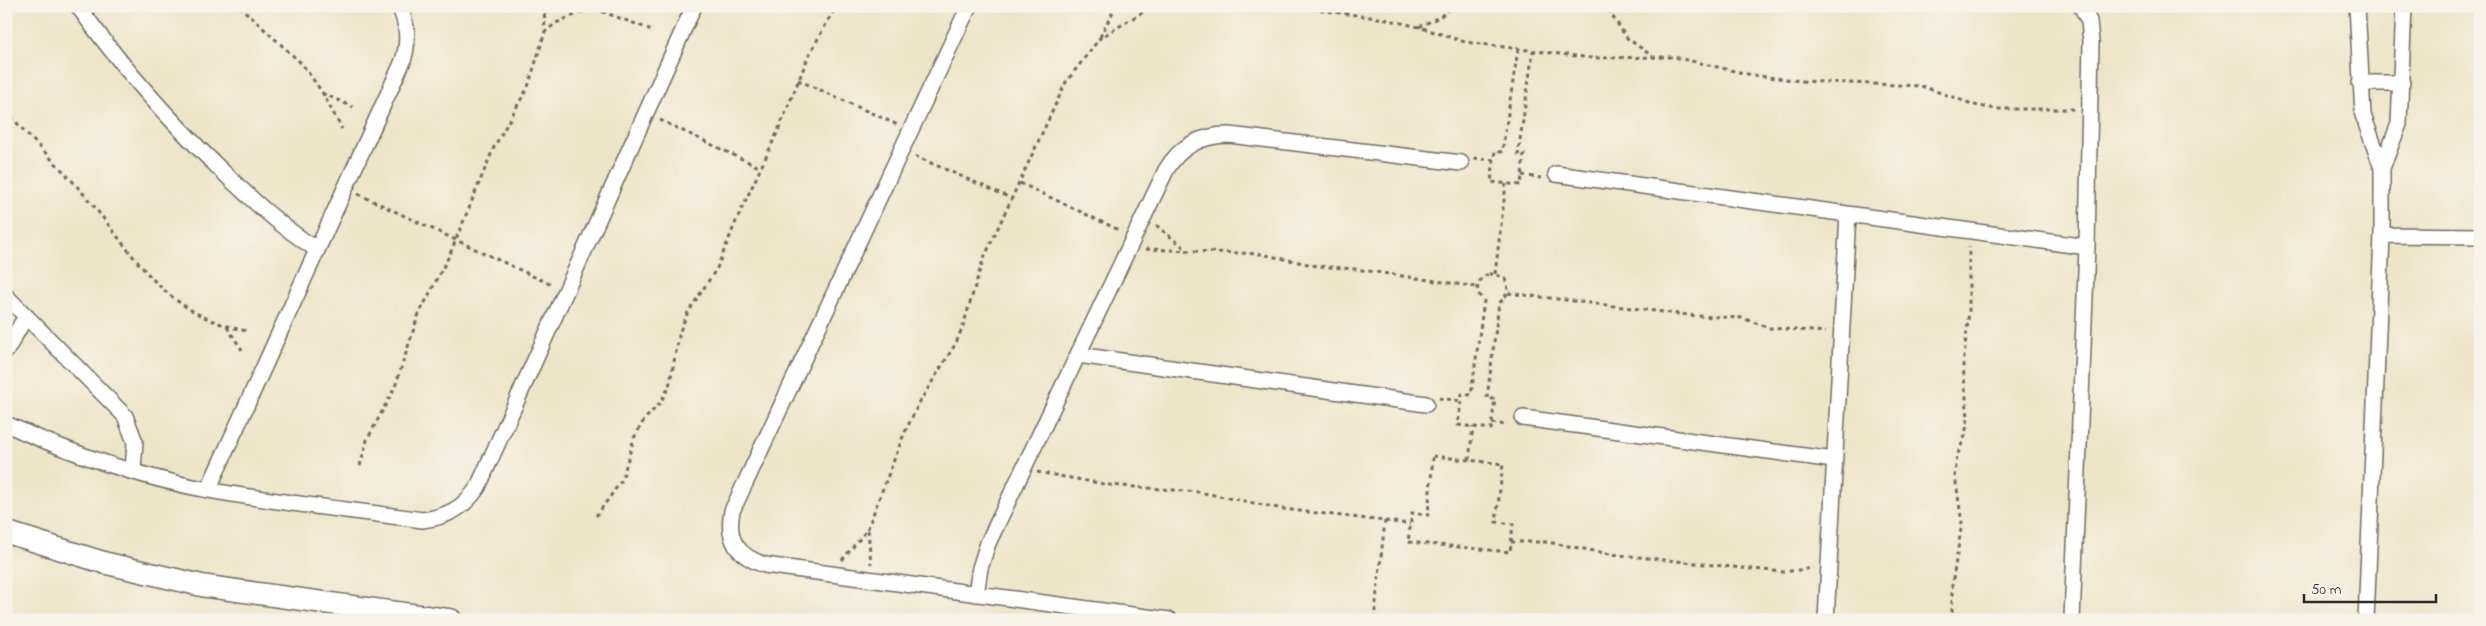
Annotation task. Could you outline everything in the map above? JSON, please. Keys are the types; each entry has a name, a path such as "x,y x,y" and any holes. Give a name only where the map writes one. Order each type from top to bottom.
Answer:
{"main road":[{"path":"6,532 105,563 196,584 451,620"}],"street":[{"path":"78,6 142,87 209,159 268,216 316,249"},
{"path":"208,490 403,61 407,33 399,6"},
{"path":"6,424 72,451 208,490 422,520 438,518 452,513 471,497 478,487 694,6"},
{"path":"969,6 736,502 730,520 733,539 744,556 765,565 1169,620"},
{"path":"2072,620 2088,247 2091,31 2089,20 2082,6"},
{"path":"2357,6 2360,83 2365,126 2382,168"},
{"path":"2366,620 2382,235 2382,168 2399,124 2404,6"},
{"path":"2360,83 2402,83"},
{"path":"976,594 980,568 988,543 1166,170 1178,153 1196,141 1218,135 1461,163"},
{"path":"1556,174 2088,247"},
{"path":"1826,620 1848,214"},
{"path":"2382,235 2480,236"},
{"path":"6,296 125,416 135,442 133,470"},
{"path":"6,351 26,316"},
{"path":"1078,355 1426,404"},
{"path":"1523,418 1834,460"}],"path":[{"path":"239,6 302,64 322,92 342,129"},
{"path":"360,466 369,434 395,387 418,316 455,240 494,147 528,88 545,32 544,6"},
{"path":"596,516 622,480 634,438 644,420 660,403 669,387 680,331 687,314 717,268 809,55 836,6"},
{"path":"830,574 868,530 904,434 919,403 942,368 959,335 983,260 1066,82 1100,38 1116,6"},
{"path":"1100,38 1153,6"},
{"path":"1289,6 1378,18 1419,27 1465,42 1533,51 1591,58 1674,57 1752,76 1801,81 1921,86 1978,106 1997,109 2090,109"},
{"path":"1419,27 1441,16 1452,6"},
{"path":"1601,6 1613,16 1627,38 1653,56"},
{"path":"545,32 556,22 589,7 652,30"},
{"path":"1518,49 1502,152 1495,152 1491,182 1521,185 1524,154 1518,154 1533,51"},
{"path":"798,80 911,131"},
{"path":"322,92 353,107"},
{"path":"6,110 28,138 85,196 140,267 174,301 226,327 247,331"},
{"path":"646,113 761,168"},
{"path":"901,151 1013,199"},
{"path":"1020,183 1132,243 1189,252 1261,254 1317,266 1355,269 1477,288"},
{"path":"1495,274 1506,184"},
{"path":"344,188 566,292"},
{"path":"1145,216 1189,252"},
{"path":"1952,620 1952,585 1962,523 1955,476 1968,418 1962,366 1969,311 1969,231"},
{"path":"1495,274 1505,279 1508,293 1499,303 1487,398 1495,399 1491,429 1458,426 1462,394 1471,395 1482,320 1484,302 1477,288 1484,276 1495,274"},
{"path":"1508,293 1696,316 1742,318 1770,328 1785,330 1841,333"},
{"path":"226,327 242,350"},
{"path":"1469,460 1473,427"},
{"path":"1434,456 1503,464 1496,522 1513,524 1510,552 1408,542 1410,524 1412,513 1428,515 1434,456"},
{"path":"1023,470 1110,485 1199,492 1283,509 1410,524"},
{"path":"1374,620 1385,521"},
{"path":"868,530 872,580"},
{"path":"1511,542 1547,542 1634,556 1784,572 1829,566"}]}
